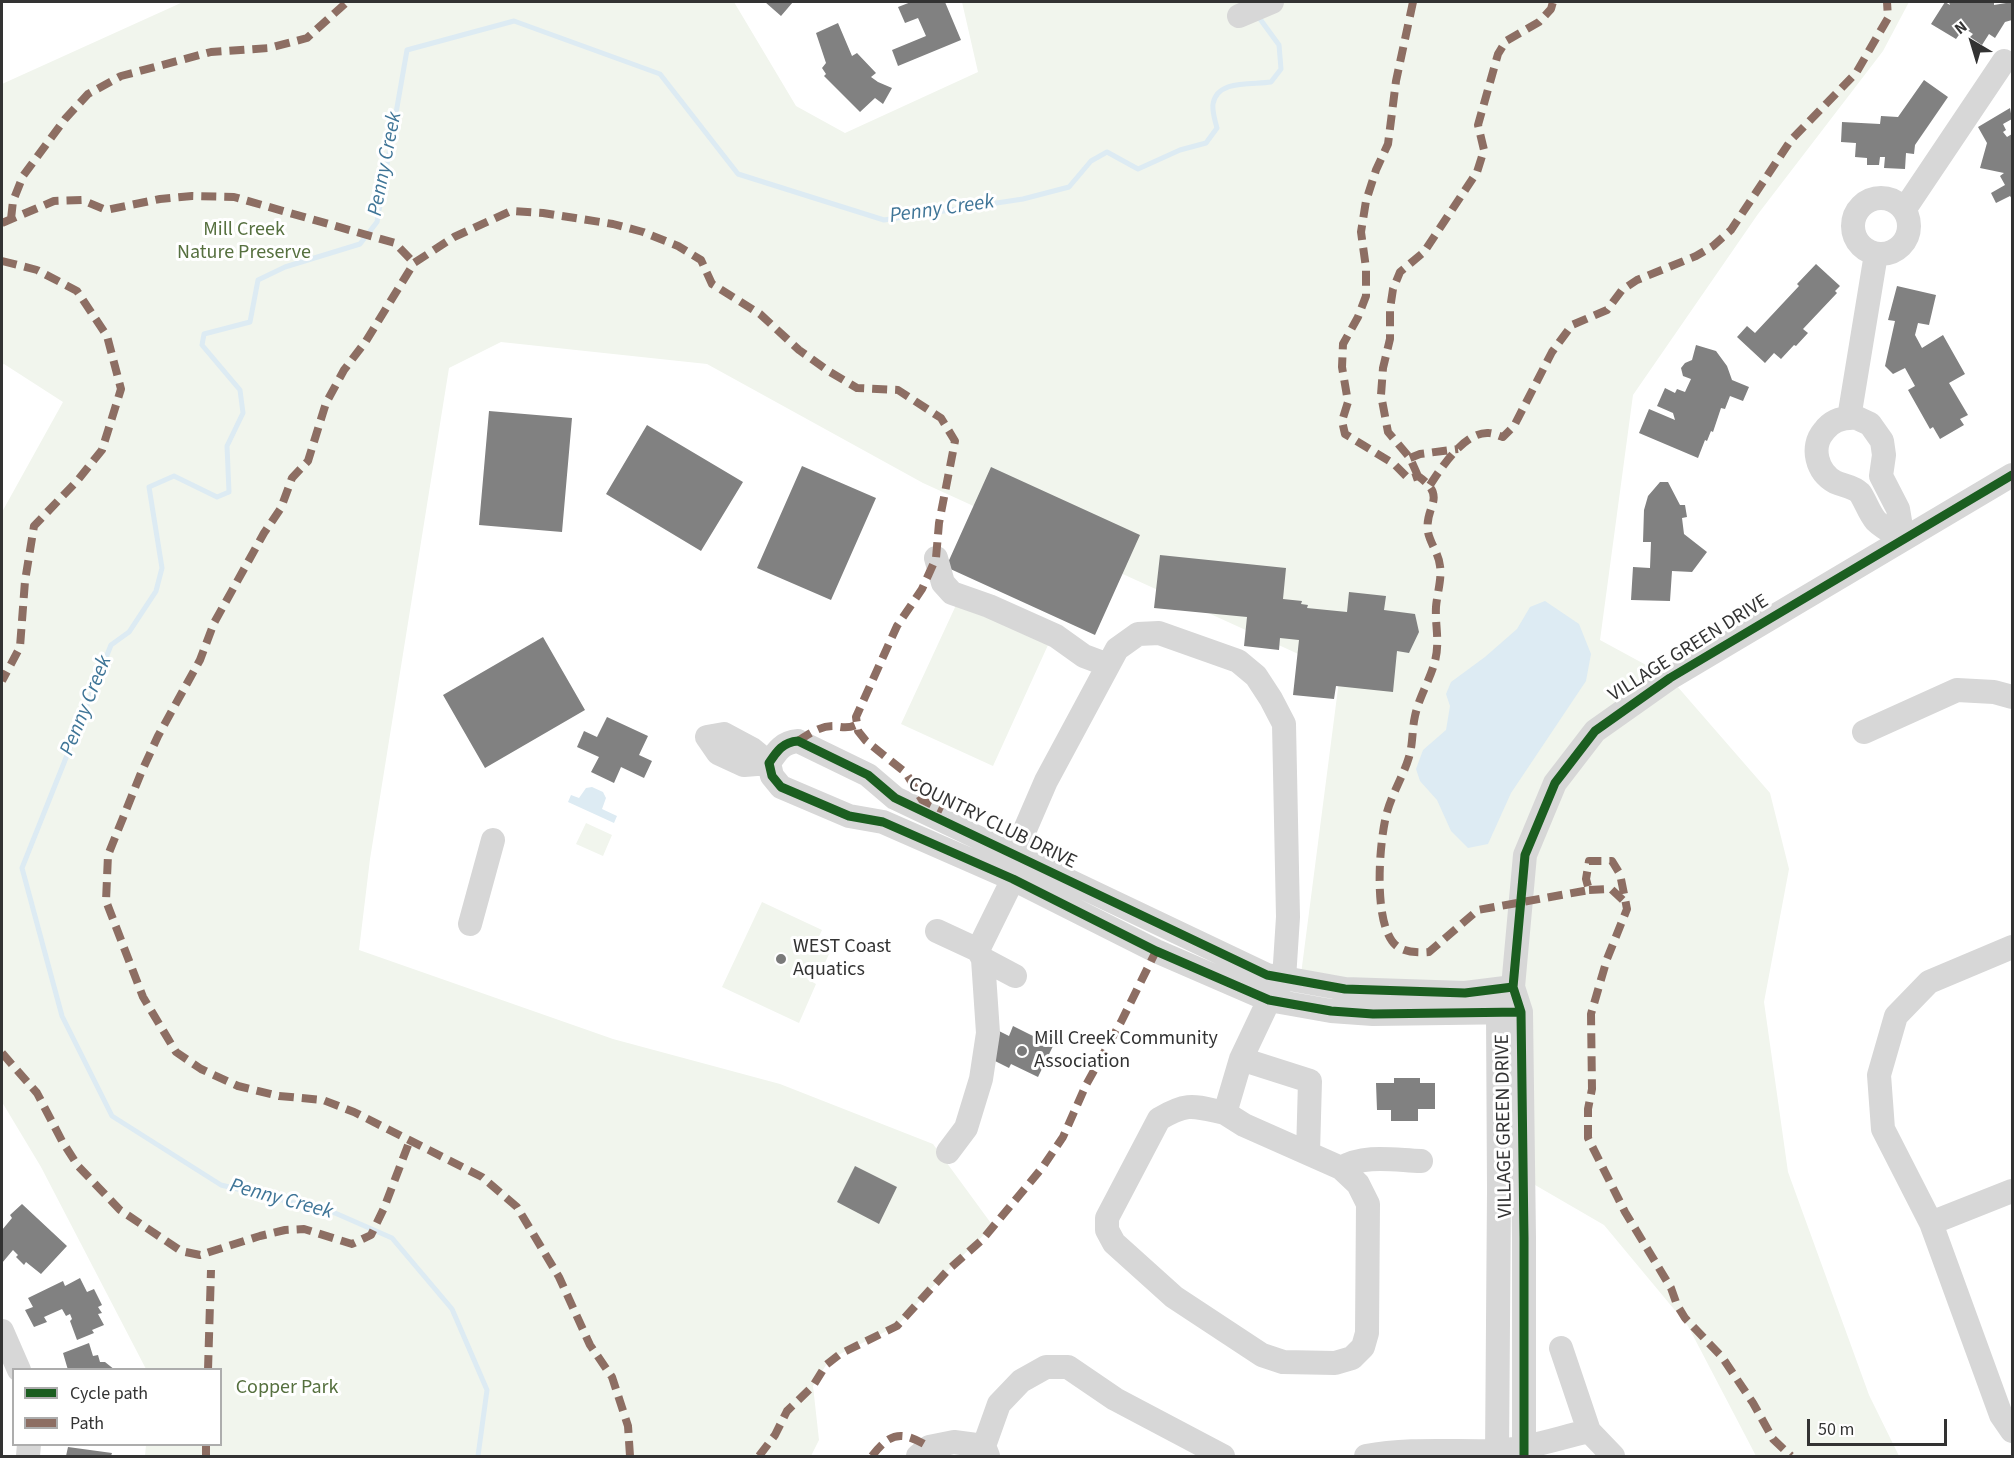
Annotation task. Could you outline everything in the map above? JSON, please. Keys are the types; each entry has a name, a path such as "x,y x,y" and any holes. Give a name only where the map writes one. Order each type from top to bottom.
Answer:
{"street":[{"path":"1239,16 1272,2"},
{"path":"1904,210 2004,61"},
{"path":"1880,197 1897,203 1904,210 1908,218 1907,237 1902,245 1894,250 1886,254 1876,254 1863,248 1854,236 1852,221 1855,213 1865,202 1880,197"},
{"path":"1849,418 1876,254"},
{"path":"1849,418 1863,420 1880,435 1884,448 1881,476 1898,509 1903,539 1876,521 1859,492 1828,477 1819,465 1816,451 1820,437 1824,430 1835,421 1849,418"},
{"name":"VILLAGE GREEN DRIVE","path":"1497,1454 1499,1190 1510,1013 1525,855 1555,783 1595,731 1670,678 2013,475"},
{"path":"936,558 942,583 952,593 989,606 1056,636 1084,656 1108,665"},
{"path":"948,1152 966,1128 981,1079 987,1033 980,954 1013,879 1014,855 1046,781 1108,665 1117,649 1138,634 1159,633 1238,661 1256,676 1284,724 1288,917 1284,979 1269,1000 1241,1059 1225,1113"},
{"path":"1864,732 1957,690 1994,692 2013,697"},
{"name":"COUNTRY CLUB DRIVE","path":"1510,1013 1373,1014 1331,1011 1269,1000 1156,951 1013,879 883,822 849,816 781,787 772,776 769,763 776,751 788,742 798,741 868,775 895,798 1267,975 1346,989 1465,993 1513,987"},
{"path":"471,924 493,840"},
{"path":"937,931 1015,976"},
{"path":"2013,947 1929,982 1896,1016 1879,1076 1882,1129 1931,1223 2001,1414 2013,1431"},
{"name":"VILLAGE GREEN DRIVE","path":"1510,1013 1524,1238 1524,1452"},
{"path":"1241,1059 1310,1081 1308,1154"},
{"path":"1188,1105 1225,1113 1244,1125 1308,1154 1341,1168 1358,1184 1368,1204 1367,1334 1363,1347 1352,1358 1335,1363 1283,1362 1262,1354 1174,1297 1114,1243 1107,1230 1107,1218 1159,1119 1174,1110 1188,1105"},
{"path":"1341,1168 1353,1161 1370,1159 1421,1161"},
{"path":"1931,1223 2013,1191"},
{"path":"2,1331 18,1368"},
{"path":"1561,1348 1589,1431 1613,1456"},
{"path":"918,1456 929,1447 954,1442 986,1451 999,1404 1021,1381 1046,1367 1068,1367 1115,1399 1223,1456"},
{"path":"1366,1456 1392,1452 1497,1454 1524,1452 1589,1431"}],"green space":[{"path":"183,2 734,2 796,106 845,133 978,72 962,2 1909,2 1883,51 1758,214 1633,395 1600,640 1670,678 1770,793 1789,869 1764,1002 1788,1172 1869,1395 1899,1456 1756,1456 1688,1326 1604,1225 1523,1178 1521,1012 1300,982 1340,673 923,483 707,364 501,342 449,368 370,859 359,950 613,1039 780,1084 933,1144 993,1226 948,1270 897,1326 840,1354 826,1365 813,1386 819,1440 811,1456 145,1456 146,1446 222,1446 222,1368 145,1368 41,1167 2,1102 2,512 63,402 4,364 2,365 2,84"},
{"path":"957,603 1048,645 993,766 901,724"},
{"path":"586,823 612,835 603,856 576,844"},
{"name":"WEST Coast Aquatics","path":"762,902 822,930 815,945 830,952 822,969 814,966 807,979 816,984 799,1023 722,987"}],"shaded area":[{"path":"1545,601 1579,624 1591,654 1586,681 1511,793 1488,844 1468,848 1451,831 1437,800 1420,781 1416,769 1423,750 1446,730 1450,706 1446,694 1451,682 1517,629 1530,607"},
{"path":"592,787 603,792 606,798 602,809 617,816 614,823 568,802 571,795 579,798 586,788"}],"building":[{"path":"765,2 793,2 781,16"},
{"path":"911,2 945,2 961,40 898,66 892,50 926,36 918,18 905,23 898,7"},
{"path":"1945,2 1950,5 1949,2 1994,2 1994,5 2012,2 2012,20 2005,22 1995,38 1989,34 1982,45 1970,37 1973,34 1964,28 1956,39 1931,24"},
{"path":"838,23 852,56 857,53 876,73 871,77 892,88 883,104 875,98 860,112 824,76 826,74 822,68 826,63 816,33"},
{"path":"1924,80 1948,97 1915,145 1914,154 1906,153 1905,169 1884,168 1885,157 1880,157 1879,165 1867,165 1867,158 1855,157 1856,143 1841,142 1842,122 1880,124 1881,116 1898,117"},
{"path":"2010,108 2012,119 2003,124 2006,130 2003,132 2007,137 2012,134 2012,199 2010,196 1996,203 1991,193 2005,185 2000,176 2004,173 1980,168 1987,143 1978,127"},
{"path":"1816,264 1840,286 1835,291 1837,293 1803,329 1808,333 1796,346 1794,345 1781,359 1774,353 1765,363 1737,337 1747,326 1755,333 1799,286 1797,284"},
{"path":"1897,286 1936,295 1929,325 1918,323 1915,335 1922,348 1943,335 1965,374 1949,383 1968,415 1960,419 1964,425 1940,439 1933,427 1930,429 1908,390 1915,386 1905,368 1893,374 1885,366 1895,321 1888,320"},
{"path":"1696,345 1716,351 1727,366 1732,380 1749,387 1743,401 1730,396 1725,409 1721,408 1713,432 1711,431 1707,441 1705,440 1698,458 1639,433 1649,409 1675,420 1673,413 1657,406 1665,388 1675,393 1677,389 1685,392 1691,379 1683,376 1681,368 1692,360"},
{"path":"489,411 572,418 562,532 479,525"},
{"path":"647,425 743,482 701,551 606,494"},
{"path":"802,466 876,498 831,600 757,568"},
{"path":"991,467 1140,535 1095,635 946,567"},
{"path":"1660,482 1668,482 1680,505 1685,505 1687,517 1682,518 1684,534 1707,552 1692,572 1672,571 1670,601 1631,600 1633,567 1650,568 1651,542 1643,542 1644,510 1648,496"},
{"path":"1160,555 1286,568 1283,599 1302,601 1301,604 1308,605 1307,608 1347,612 1349,592 1386,596 1384,610 1415,614 1419,632 1409,653 1397,651 1393,692 1336,686 1334,699 1293,695 1299,640 1280,638 1279,650 1244,646 1247,617 1154,608"},
{"path":"543,637 585,710 485,768 443,695"},
{"path":"607,717 648,736 639,755 652,761 644,778 621,767 614,783 591,772 599,757 577,747 584,731 597,737"},
{"name":"Mill Creek Community Association","path":"1013,1026 1053,1046 1038,1077 1011,1064 1009,1068 993,1060 999,1031 1009,1036"},
{"path":"1394,1078 1420,1078 1420,1083 1435,1083 1435,1109 1418,1109 1418,1121 1391,1121 1391,1110 1377,1110 1376,1083 1394,1083"},
{"path":"855,1166 897,1187 879,1224 837,1202"},
{"path":"22,1204 67,1246 41,1274 26,1262 24,1265 13,1250 2,1263 2,1230 12,1218 10,1215"},
{"path":"80,1278 87,1292 94,1289 102,1305 98,1307 102,1313 98,1314 104,1325 92,1330 94,1333 77,1340 70,1321 72,1319 70,1314 66,1316 62,1309 44,1317 47,1322 34,1327 25,1310 33,1307 28,1298 63,1281 65,1286"},
{"path":"89,1343 93,1356 98,1355 100,1362 105,1362 112,1368 67,1368 63,1353"},
{"path":"68,1447 112,1453 111,1456 66,1456"}],"waterway":[{"name":"Penny Creek","path":"478,1456 487,1390 452,1309 392,1238 335,1213 221,1185 112,1116 62,1016 22,868 111,645 129,632 156,591 162,568 149,487 174,476 217,497 229,492 227,446 243,413 240,390 202,345 204,334 250,322 258,280 285,267 360,244 377,222 407,50 514,21 660,74 738,174 884,220 1023,199 1069,187 1091,161 1107,152 1138,169 1180,150 1206,143 1217,128 1213,104 1221,90 1237,85 1271,82 1281,69 1279,45 1260,19 1260,15"}],"marked path":[{"path":"11,219 13,201 23,176 65,119 88,94 121,76 211,52 269,48 307,38 347,2"},
{"path":"1413,2 1396,81 1388,144 1376,170 1366,201 1361,232 1366,268 1366,296 1358,317 1343,344 1342,367 1348,402 1342,421 1345,434 1394,464 1409,479 1418,476 1432,490 1434,496 1429,515 1428,532 1438,557 1440,571 1436,607 1435,661 1417,709 1409,757 1388,808 1384,829 1380,862 1382,915 1386,930 1395,945 1409,951 1429,952 1478,910 1589,890 1586,879 1589,861 1612,861 1620,874 1627,909 1607,959 1591,1014 1592,1089 1588,1109 1588,1138 1625,1212 1671,1288 1685,1318 1722,1357 1753,1403 1773,1439 1791,1456"},
{"path":"1418,476 1410,458 1388,432 1381,395 1383,368 1390,339 1393,289 1400,272 1424,252 1477,172 1484,150 1478,125 1498,54 1506,41 1539,22 1551,9 1553,2"},
{"path":"1430,485 1440,469 1471,438 1489,433 1503,437 1514,426 1552,352 1572,325 1607,310 1622,290 1637,280 1696,256 1713,246 1731,230 1791,140 1856,73 1888,18 1887,2"},
{"path":"2,223 54,201 82,200 106,210 160,199 192,196 234,197 395,243 414,263"},
{"path":"630,1456 628,1426 612,1377 590,1345 559,1277 517,1207 482,1177 354,1112 323,1100 279,1096 238,1086 201,1069 176,1052 143,997 106,901 108,855 158,736 200,660 214,623 264,533 281,508 292,478 308,461 326,403 344,370 366,341 414,263 454,237 511,211 543,213 613,224 643,232 678,246 701,260 712,284 760,314 799,350 830,372 857,388 898,390 941,418 955,441 939,523 936,558 922,589 897,626 856,717 858,731 866,741 906,773 922,800 943,810"},
{"path":"2,261 37,270 77,291 107,336 121,389 102,450 77,481 34,526 25,581 20,647 2,681"},
{"path":"1410,458 1420,454 1458,449"},
{"path":"798,741 824,727 856,725"},
{"path":"1589,890 1611,889 1625,902"},
{"path":"759,1456 775,1435 787,1411 813,1386 826,1365 840,1354 897,1326 948,1270 982,1240 1042,1168 1063,1137 1086,1085 1121,1022 1156,951"},
{"path":"2,1053 37,1093 78,1166 120,1210 181,1251 200,1255 285,1230 304,1229 352,1244 371,1235 410,1140"},
{"path":"208,1368 211,1270"},
{"path":"872,1456 885,1442 898,1436 912,1438 929,1447"},
{"path":"206,1446 206,1456"}],"cycle path":[{"path":"1524,1456 1521,1012 1513,987 1525,855 1555,783 1595,731 1670,678 2012,475"},
{"path":"1513,987 1465,993 1345,989 1267,975 895,798 868,775 798,741 784,745 769,763 772,776 781,787 849,816 883,822 1013,879 1156,951 1269,1000 1331,1011 1373,1014 1521,1012"}],"place":[{"name":"WEST Coast Aquatics","path":"781,959"},
{"name":"Mill Creek Community Association","path":"1022,1051"}],"park label":[{"name":"Mill Creek Nature Preserve","path":"244,242"},
{"name":"Copper Park","path":"287,1389"}]}
